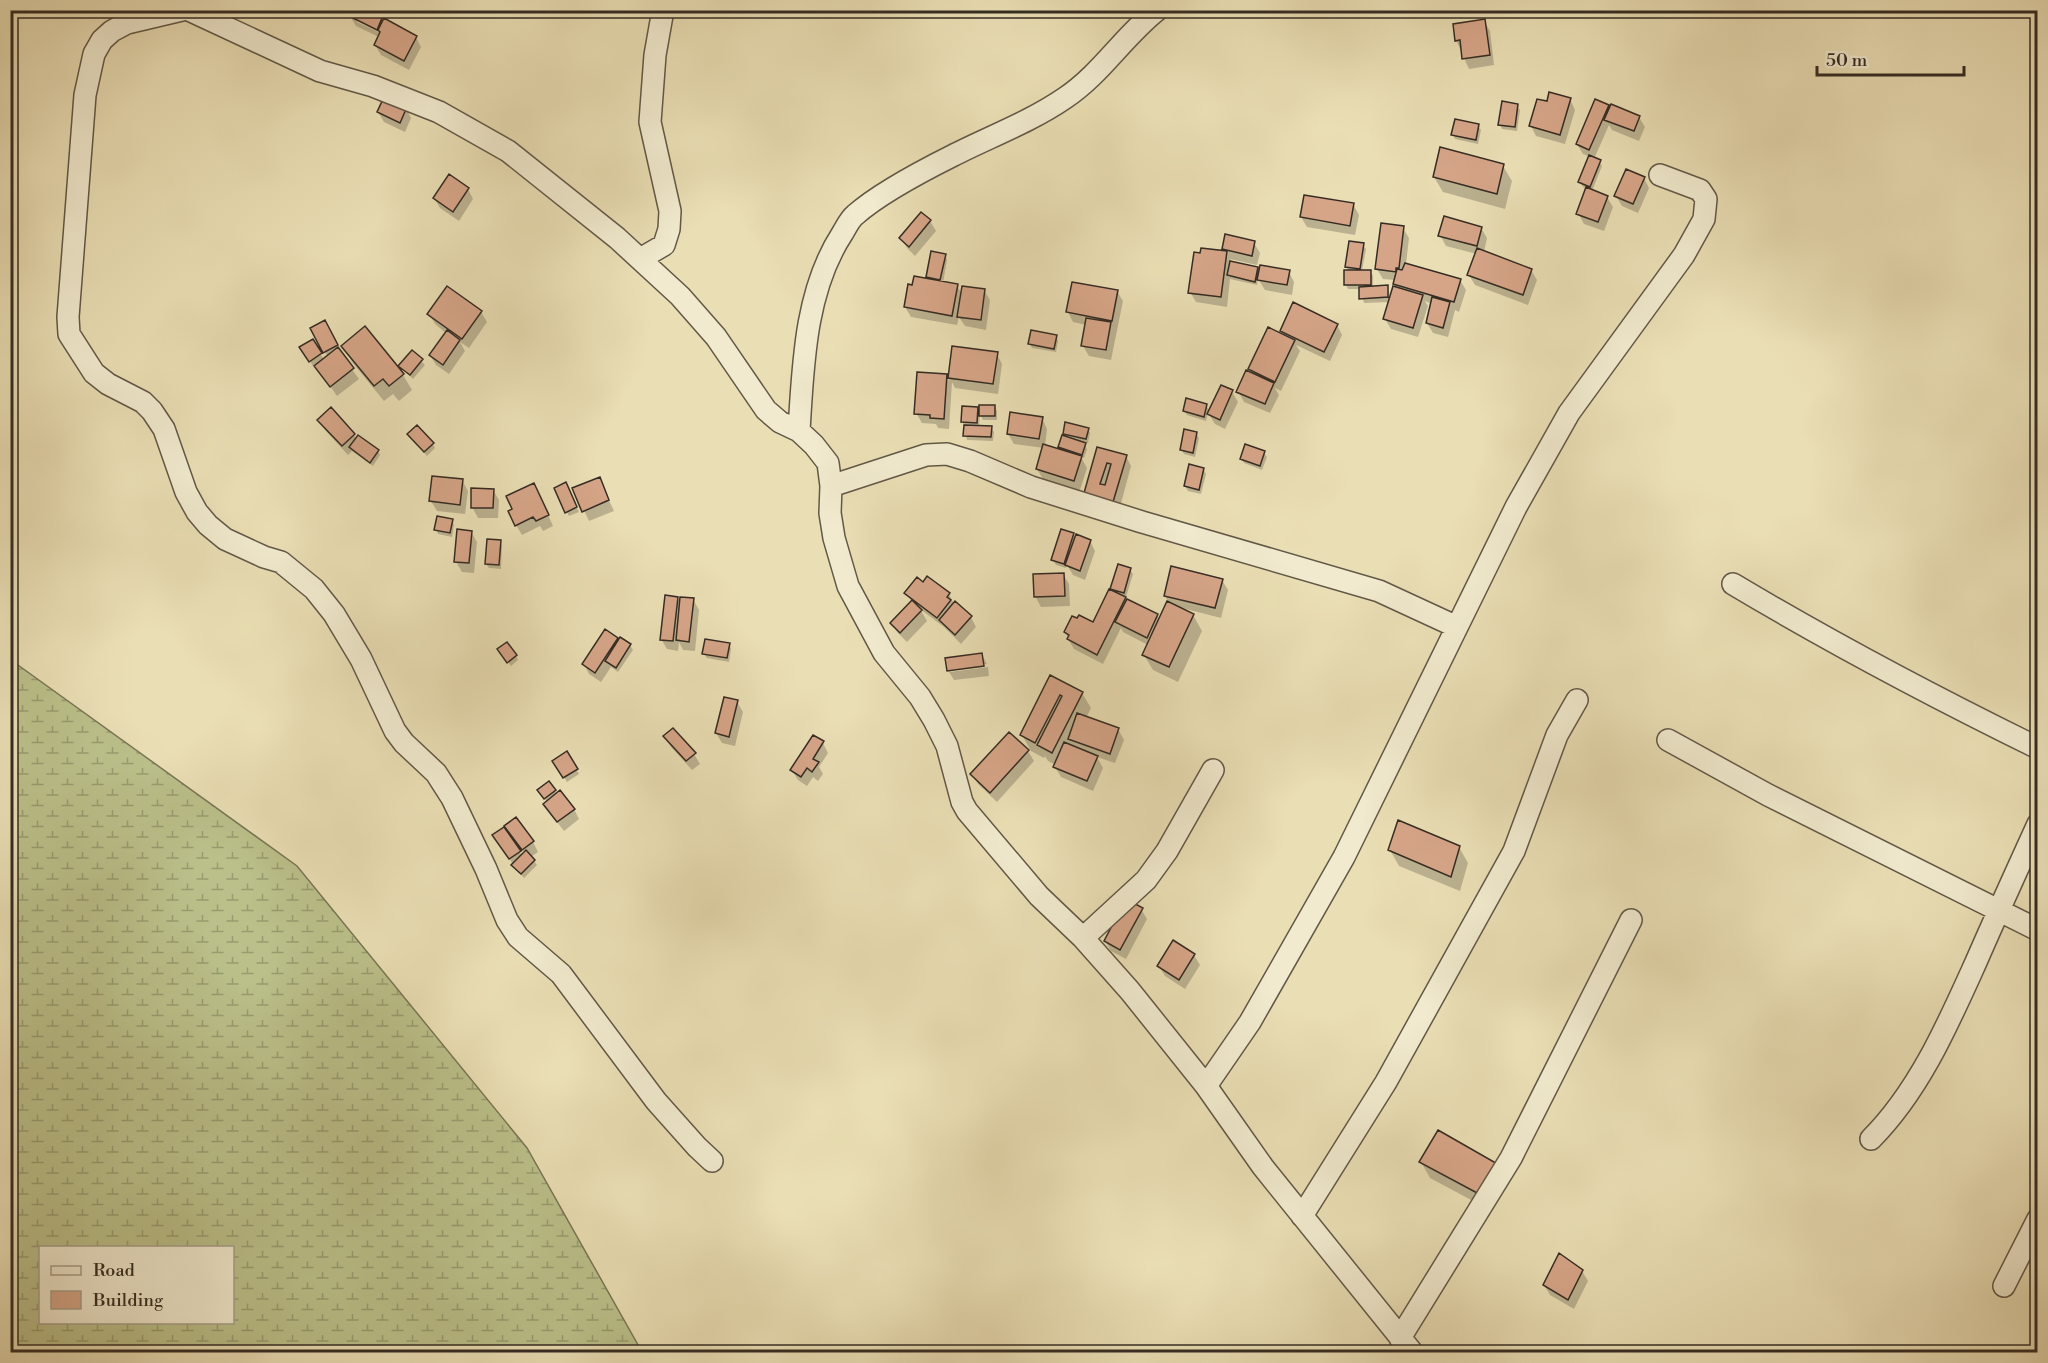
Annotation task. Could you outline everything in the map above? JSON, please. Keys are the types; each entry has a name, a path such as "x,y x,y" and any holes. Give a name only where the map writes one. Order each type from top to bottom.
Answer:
{"street":[{"path":"182,10 127,23 112,31 102,40 94,54 85,95 81,139 80,180 68,317 69,334 94,373 108,384 143,402 152,411 164,429 186,492 197,512 208,525 225,538 264,557 281,562 314,589 334,614 361,659 395,730 436,773 452,798 486,869 507,920 518,937 561,974 656,1101 712,1161"},
{"path":"189,10 320,71 373,86 439,112 508,151 617,238 680,296 716,337 766,410 780,423 800,431 828,463 831,486 830,513 834,538 848,586 884,653 920,697 934,720 947,746 962,802 967,811 1039,896 1083,938 1130,992 1206,1086 1263,1167 1406,1345 1511,1158 1631,920"},
{"path":"640,259 664,245 669,229 670,211 650,122 655,55 663,10"},
{"path":"800,431 803,362 812,313 822,274 853,216 900,184 1065,98 1097,73 1143,21 1157,10"},
{"path":"1206,1086 1250,1022 1344,857 1516,507 1569,413 1684,255 1704,219 1706,199 1700,190 1660,175"},
{"path":"831,486 926,455 947,454 970,461 1031,487 1379,591 1457,627"},
{"path":"1733,584 1826,639 2037,748"},
{"path":"1302,1216 1386,1082 1514,851 1557,735 1577,700"},
{"path":"1668,740 1768,795 2037,930"},
{"path":"1083,938 1146,880 1167,851 1213,770"},
{"path":"1871,1139 1888,1122 1916,1081 1954,1011 2037,824"},
{"path":"2004,1286 2037,1219"}],"green space":[{"path":"11,660 297,866 527,1148 642,1352 11,1352"}],"building":[{"path":"351,10 366,10 382,18 377,30 349,16"},
{"path":"384,18 417,36 404,61 374,45"},
{"path":"1485,19 1490,55 1462,59 1460,40 1455,41 1453,24"},
{"path":"1549,92 1571,98 1560,135 1529,126 1537,99 1547,101"},
{"path":"384,97 407,107 400,123 377,112"},
{"path":"1595,99 1609,105 1589,150 1576,144"},
{"path":"1502,101 1518,104 1515,127 1498,125"},
{"path":"1611,104 1640,116 1634,131 1604,120"},
{"path":"1455,119 1479,124 1476,140 1451,135"},
{"path":"1440,147 1504,164 1497,194 1433,177"},
{"path":"1589,155 1601,160 1590,187 1578,182"},
{"path":"1626,169 1645,177 1633,204 1614,196"},
{"path":"449,174 469,188 453,212 433,198"},
{"path":"1586,187 1608,196 1598,222 1576,214"},
{"path":"1304,195 1354,203 1350,226 1300,217"},
{"path":"921,212 931,220 909,247 899,238"},
{"path":"1444,216 1482,227 1477,246 1438,236"},
{"path":"1381,223 1404,226 1399,268 1396,268 1396,272 1375,269"},
{"path":"1225,234 1255,241 1252,256 1222,249"},
{"path":"1349,241 1364,243 1360,269 1345,267"},
{"path":"1201,248 1227,251 1221,297 1188,293 1194,252 1200,253"},
{"path":"1477,248 1532,269 1523,295 1467,275"},
{"path":"931,251 946,254 940,280 926,277"},
{"path":"1230,261 1258,267 1255,282 1227,275"},
{"path":"1405,263 1461,279 1454,302 1393,284 1397,269 1402,270"},
{"path":"1260,265 1290,270 1287,285 1257,280"},
{"path":"1344,270 1371,270 1371,285 1344,285"},
{"path":"914,276 958,284 952,316 904,307 908,284 912,285"},
{"path":"1072,282 1118,290 1112,321 1066,312"},
{"path":"1388,285 1388,297 1359,299 1359,287"},
{"path":"447,286 482,311 462,339 427,314"},
{"path":"962,286 985,289 981,320 957,317"},
{"path":"1393,286 1423,295 1413,328 1383,319"},
{"path":"1432,297 1450,302 1443,328 1426,323"},
{"path":"1293,302 1338,324 1324,352 1280,331"},
{"path":"1086,318 1111,322 1106,350 1081,346"},
{"path":"325,320 338,345 323,353 310,328"},
{"path":"365,326 404,374 389,386 383,379 374,386 341,346"},
{"path":"1268,327 1295,340 1275,382 1248,369"},
{"path":"447,330 460,340 443,365 429,355"},
{"path":"1031,330 1057,335 1054,349 1028,344"},
{"path":"313,339 322,353 309,362 299,347"},
{"path":"952,346 998,352 993,384 948,378"},
{"path":"338,347 354,368 330,387 314,366"},
{"path":"412,350 423,359 410,375 398,366"},
{"path":"1246,370 1274,383 1265,404 1236,392"},
{"path":"917,372 947,374 944,419 914,414"},
{"path":"1221,385 1233,390 1220,420 1207,414"},
{"path":"1186,398 1207,404 1204,417 1183,411"},
{"path":"979,405 995,405 995,416 979,416"},
{"path":"962,406 978,407 977,423 961,422"},
{"path":"331,407 355,434 342,446 317,420"},
{"path":"1010,412 1043,417 1039,439 1007,434"},
{"path":"1065,422 1089,428 1086,439 1063,434"},
{"path":"417,425 434,443 424,452 407,434"},
{"path":"964,425 992,426 991,437 963,436"},
{"path":"1184,429 1197,432 1193,453 1180,450"},
{"path":"358,435 379,450 370,463 349,447"},
{"path":"1062,435 1086,443 1082,455 1058,447"},
{"path":"1043,444 1082,456 1074,481 1036,469"},
{"path":"1245,444 1265,451 1260,466 1240,459"},
{"path":"1097,447 1127,455 1113,502 1084,493","holes":["1107,463 1111,464 1105,485 1100,484"]},
{"path":"1189,464 1204,468 1199,490 1184,486"},
{"path":"432,476 463,479 460,505 429,501"},
{"path":"600,477 609,500 582,512 572,488"},
{"path":"566,482 577,507 565,513 554,488"},
{"path":"534,483 549,515 536,521 533,517 515,526 508,511 512,509 506,496"},
{"path":"471,488 494,489 493,508 471,508"},
{"path":"437,516 453,519 450,533 434,530"},
{"path":"457,529 472,531 469,563 454,562"},
{"path":"1061,529 1074,533 1064,564 1051,560"},
{"path":"1076,534 1091,540 1080,571 1065,565"},
{"path":"487,539 501,540 499,565 485,564"},
{"path":"1118,564 1131,568 1124,593 1110,589"},
{"path":"1171,566 1223,579 1215,608 1164,596"},
{"path":"1064,573 1065,596 1034,597 1033,574"},
{"path":"927,576 950,593 947,597 951,600 937,618 904,593 917,577 923,582"},
{"path":"1109,589 1126,597 1097,655 1067,639 1069,635 1064,632 1072,616 1077,618 1079,615 1093,622"},
{"path":"665,595 678,597 673,641 660,640"},
{"path":"680,597 694,598 689,642 676,640"},
{"path":"1127,599 1158,614 1147,638 1115,622"},
{"path":"912,600 922,610 900,633 890,623"},
{"path":"955,601 972,616 955,635 939,620"},
{"path":"1167,601 1194,614 1169,667 1142,655"},
{"path":"605,629 618,638 595,673 582,664"},
{"path":"620,637 631,644 616,668 605,661"},
{"path":"705,639 730,643 727,658 702,654"},
{"path":"507,642 517,655 507,663 497,649"},
{"path":"982,653 984,666 947,671 945,658"},
{"path":"1050,675 1083,692 1052,753 1037,745 1062,696 1060,695 1035,743 1020,735"},
{"path":"724,697 738,700 729,737 715,733"},
{"path":"1077,713 1119,728 1110,754 1068,739"},
{"path":"673,728 696,753 686,761 663,736"},
{"path":"1009,732 1029,750 990,793 970,774"},
{"path":"813,735 824,741 813,759 819,762 812,772 807,768 801,777 790,770"},
{"path":"1064,742 1098,756 1087,781 1053,767"},
{"path":"567,751 578,769 563,778 552,761"},
{"path":"549,781 556,790 544,799 537,790"},
{"path":"560,790 575,809 557,822 543,804"},
{"path":"516,817 534,841 522,850 504,826"},
{"path":"1398,820 1460,846 1451,877 1388,850"},
{"path":"504,827 521,851 509,859 492,835"},
{"path":"526,850 535,860 521,874 511,865"},
{"path":"1126,899 1143,908 1120,950 1104,941"},
{"path":"1173,940 1195,954 1179,980 1157,966"},
{"path":"1438,1130 1501,1166 1479,1194 1419,1162"},
{"path":"1559,1253 1583,1270 1568,1300 1543,1285"}]}
